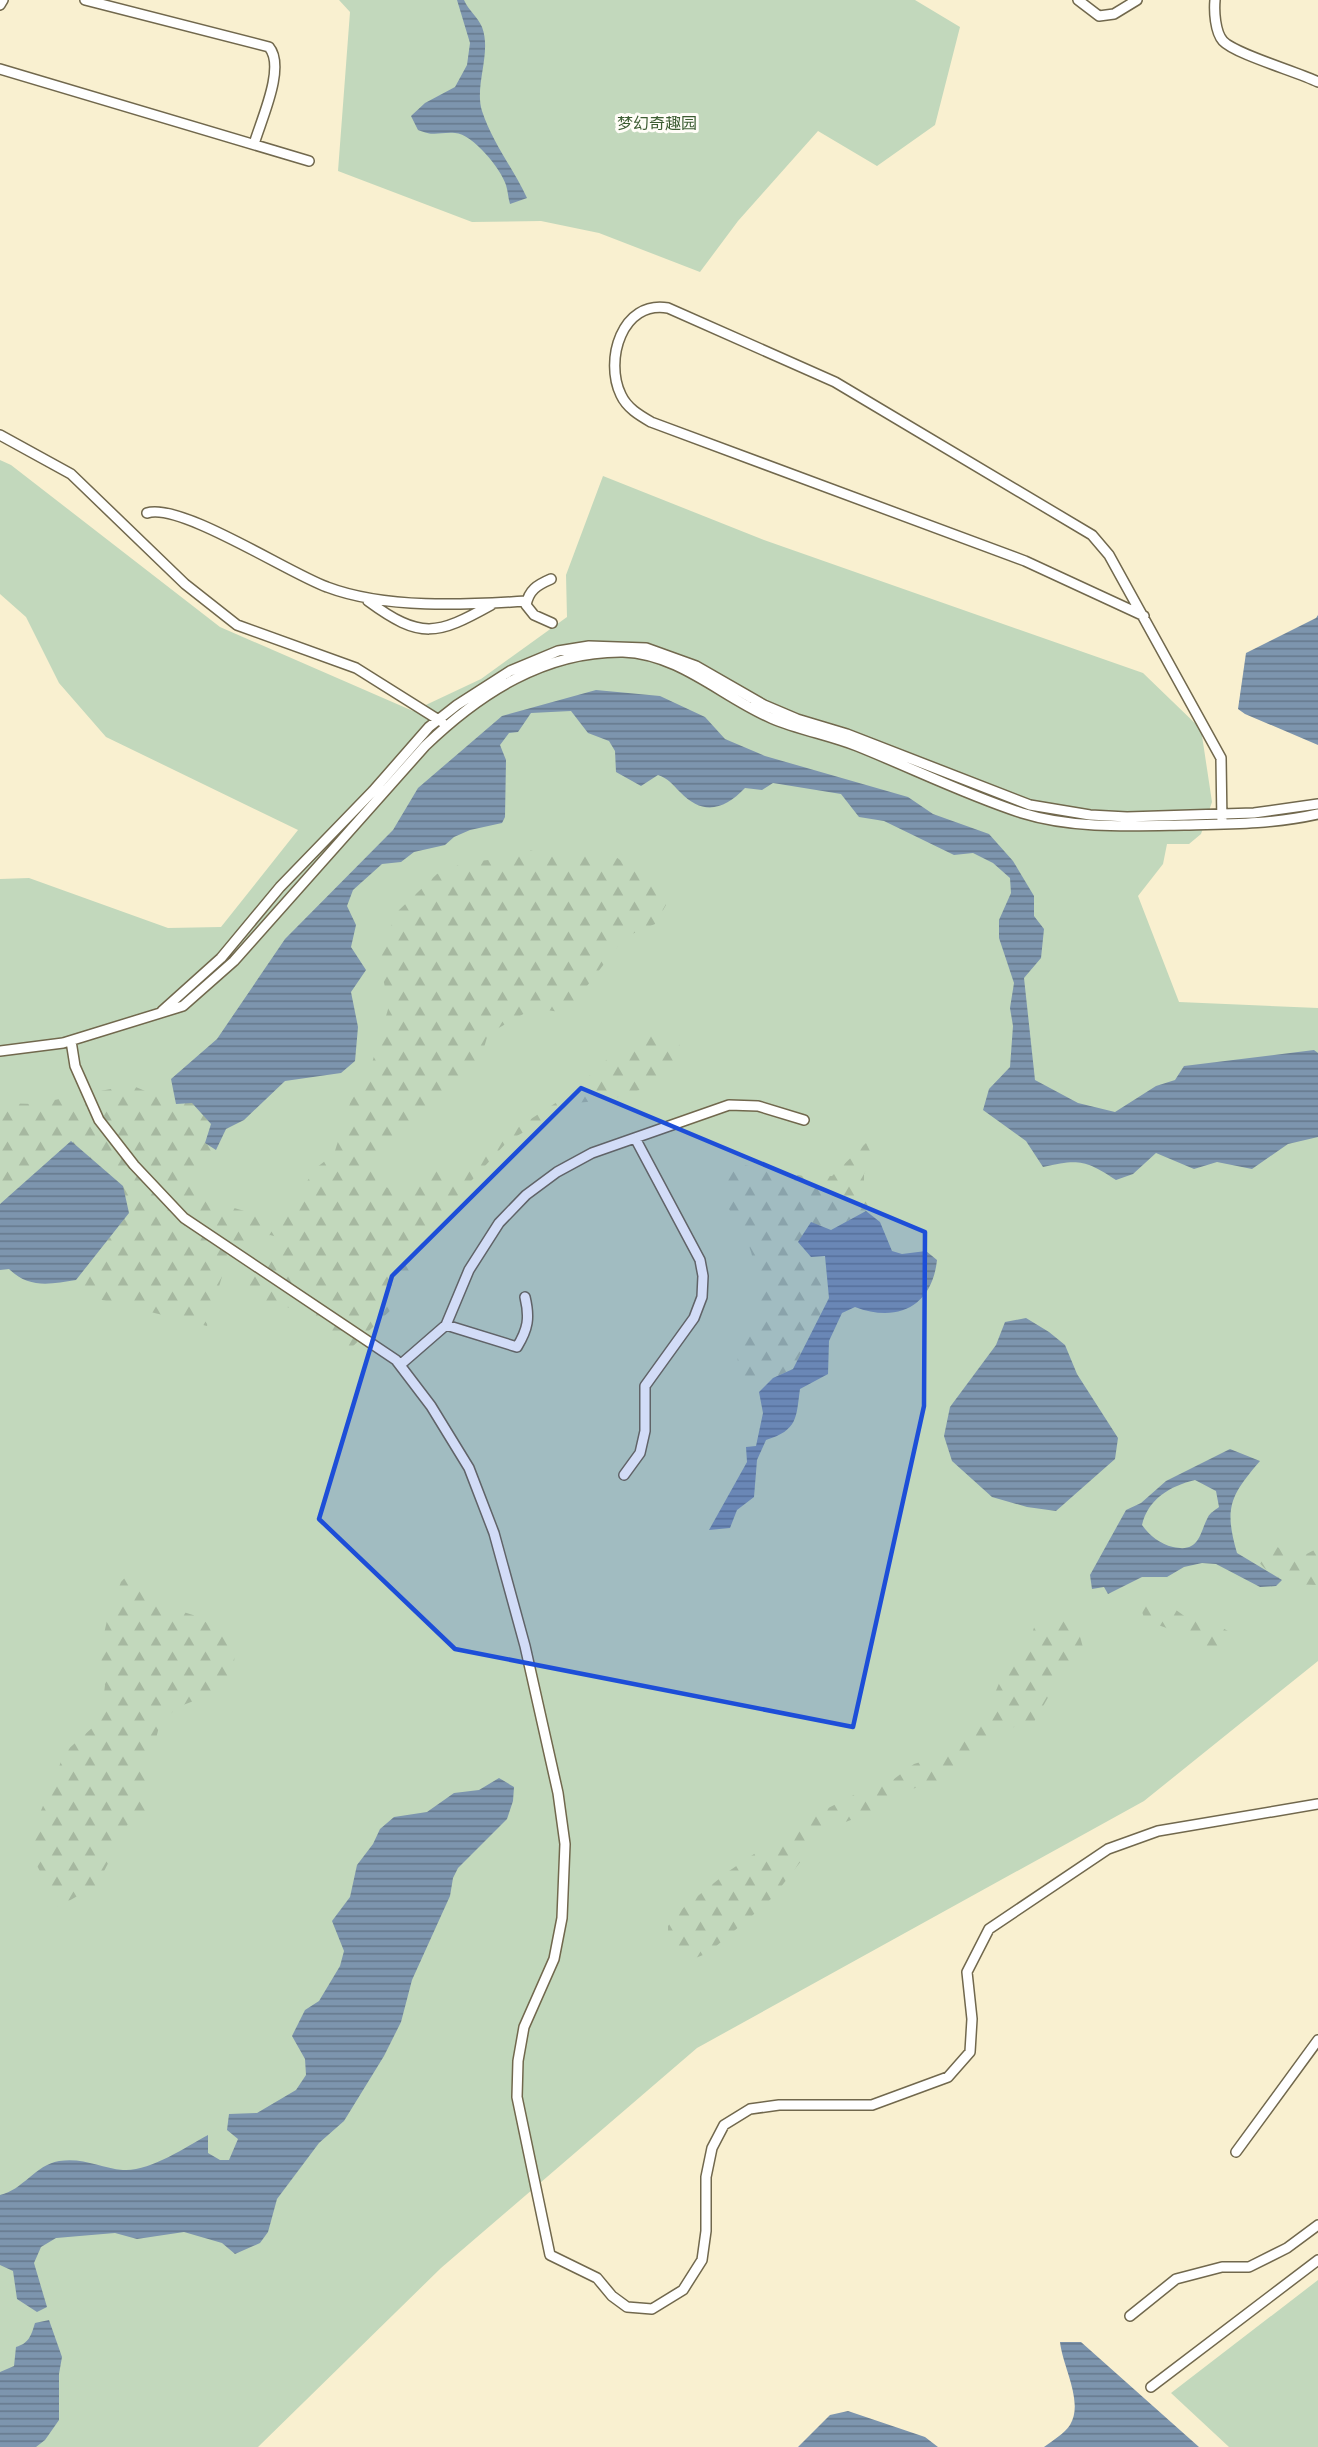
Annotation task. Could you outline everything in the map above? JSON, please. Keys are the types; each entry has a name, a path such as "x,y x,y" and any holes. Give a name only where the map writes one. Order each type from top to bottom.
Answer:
{"street":[{"path":"0,5 3,0"},
{"path":"85,0 269,47 275,54 277,68 254,144"},
{"path":"1078,0 1100,16 1114,14 1137,0"},
{"path":"1215,0 1216,21 1222,40 1235,48 1318,82"},
{"path":"0,69 309,161"},
{"path":"1144,616 1025,561 646,419 632,410 622,397 615,381 616,347 622,333 640,311 654,305 668,308 834,382 1092,535 1109,555 1144,616 1221,758 1222,819"},
{"path":"0,435 71,474 185,584 237,625 356,668 442,722"},
{"path":"147,513 156,510 206,527 326,587 367,599 493,603 527,601"},
{"path":"550,579 536,586 526,605 534,615 552,623"},
{"path":"367,599 389,616 416,628 438,630 457,624 493,603"},
{"path":"160,1013 221,958 296,870 442,722 539,666 560,659 626,652 681,668 757,712 791,727 848,743 1023,813 1073,823 1222,819 1318,804"},
{"path":"0,1051 71,1041 183,1006 234,961 425,746 442,722"},
{"path":"1222,819 1248,824 1318,814"},
{"path":"71,1041 75,1066 99,1120 134,1165 184,1218 396,1360 430,1406 469,1468 494,1533 525,1646 558,1793 565,1844 562,1918 554,1959 524,2027 518,2061 517,2097 550,2255 597,2278 612,2296 627,2307 652,2309 683,2290 702,2260 706,2231 706,2178 712,2148 724,2125 750,2109 778,2104 872,2105 948,2077 970,2052 972,2019 967,1972 989,1929 998,1922 1108,1849 1158,1831 1318,1804"},
{"path":"400,1365 446,1325 468,1270 484,1242 526,1195 557,1172 592,1153 729,1105 758,1106 804,1120"},
{"path":"624,1475 640,1453 645,1431 645,1386 694,1318 702,1297 703,1276 700,1260 635,1138"},
{"path":"446,1325 517,1347 527,1331 529,1316 525,1297"},
{"path":"1236,2152 1318,2040"},
{"path":"1130,2316 1176,2279 1222,2267 1249,2267 1287,2248 1318,2225"},
{"path":"1151,2387 1318,2260"}],"highlighted area":[{"path":"581,1088 925,1232 924,1406 853,1727 455,1649 319,1519 392,1276"}],"green space":[{"name":"梦幻奇趣园","path":"339,0 915,0 960,27 935,125 877,166 818,131 738,221 700,272 599,233 541,221 472,222 338,171 350,12"},
{"path":"0,460 11,465 220,627 413,711 481,679 567,617 566,575 603,476 764,540 1143,673 1201,729 1212,802 1201,834 1189,844 1167,844 1163,864 1138,896 1179,1002 1318,1008 1318,1661 1144,1801 697,2048 441,2268 258,2447 0,2447 0,879 29,878 168,928 221,927 298,830 106,737 59,683 26,617 0,594"},
{"path":"528,849 547,857 591,852 616,857 665,893 666,905 655,924 625,937 566,1013 534,1008 488,1034 480,1061 450,1095 431,1104 406,1137 378,1159 375,1184 400,1191 438,1164 443,1173 457,1176 520,1126 571,1093 615,1052 633,1040 655,1031 665,1032 679,1044 682,1056 676,1072 658,1084 609,1100 575,1103 508,1141 425,1231 395,1306 349,1350 316,1324 292,1309 267,1303 254,1306 246,1294 250,1279 295,1241 270,1235 248,1243 224,1270 207,1326 82,1295 76,1280 129,1213 0,1204 0,1103 34,1104 131,1085 176,1104 192,1102 211,1124 205,1143 216,1150 188,1171 206,1193 222,1204 232,1207 254,1213 284,1216 316,1168 334,1154 351,1100 367,1080 389,1006 378,955 398,911 437,874 466,862 489,860"},
{"path":"866,1143 873,1157 864,1174 864,1181 872,1190 866,1211 831,1230 825,1256 829,1297 793,1369 773,1378 748,1383 740,1371 738,1360 744,1340 756,1319 759,1296 749,1246 724,1197 723,1175 727,1162 809,1177 832,1176"},
{"path":"1270,1544 1301,1557 1318,1548 1318,1585 1283,1580 1268,1572 1256,1558 1258,1546"},
{"path":"131,1571 171,1608 193,1615 235,1638 234,1666 222,1690 178,1707 160,1723 141,1797 148,1817 140,1823 128,1824 97,1885 58,1907 25,1842 38,1818 65,1752 101,1720 105,1685 100,1652 108,1616 121,1582"},
{"path":"1138,1599 1176,1610 1190,1620 1216,1624 1238,1637 1223,1655 1175,1632 1145,1621"},
{"path":"1059,1616 1079,1633 1084,1651 1062,1673 1034,1722 999,1731 948,1778 912,1789 862,1816 826,1829 773,1897 760,1909 708,1953 693,1959 679,1955 668,1939 668,1926 684,1907 729,1871 803,1821 877,1783 894,1779 914,1764 943,1755 986,1714 1009,1660 1028,1645 1037,1619"},
{"path":"1318,2280 1318,2447 1229,2447 1171,2393"}],"water":[{"path":"457,0 464,0 482,27 485,47 480,91 482,111 491,133 527,198 510,204 503,178 478,146 470,139 455,133 433,134 418,130 411,116 425,103 455,87 467,65 470,43"},
{"path":"1318,615 1318,745 1238,709 1246,653"},
{"path":"596,690 660,696 705,717 725,739 765,756 908,797 933,814 989,834 1013,861 1034,896 1034,916 1044,929 1041,958 1024,978 1035,1080 1078,1103 1115,1112 1156,1086 1175,1080 1184,1066 1314,1050 1318,1053 1318,1137 1288,1144 1252,1169 1217,1162 1194,1169 1156,1153 1133,1174 1116,1180 1097,1168 1081,1163 1043,1167 1026,1141 983,1110 989,1089 1010,1067 1013,1026 1010,1008 1014,983 999,938 999,920 1011,893 1010,878 993,863 973,853 954,855 884,821 859,817 841,794 773,783 762,790 745,788 721,805 705,807 689,800 668,780 658,775 641,786 616,772 615,751 609,741 588,733 571,711 531,713 518,732 509,733 500,745 506,760 505,817 502,823 470,830 454,837 445,845 414,852 401,862 382,864 353,890 347,906 356,925 351,947 366,970 351,992 358,1027 355,1061 341,1073 285,1081 244,1120 226,1129 216,1150 205,1143 211,1124 192,1103 176,1104 171,1079 217,1039 285,939 393,830 418,788 502,716"},
{"path":"71,1141 123,1186 129,1213 76,1280 41,1284 24,1280 9,1269 0,1270 0,1204"},
{"path":"866,1211 880,1222 892,1251 902,1254 926,1251 937,1260 934,1276 928,1289 920,1300 898,1312 870,1312 855,1307 842,1313 829,1341 828,1374 800,1389 794,1422 784,1432 766,1440 757,1460 754,1497 737,1510 730,1528 709,1530 747,1462 746,1447 756,1446 763,1413 759,1392 773,1378 793,1369 829,1298 825,1256 811,1257 798,1242 811,1222 831,1230"},
{"path":"1026,1318 1065,1345 1077,1374 1118,1438 1115,1459 1056,1511 1027,1507 992,1497 952,1461 944,1436 950,1407 996,1345 1005,1322"},
{"path":"1230,1449 1260,1461 1242,1484 1232,1503 1233,1538 1237,1553 1282,1580 1276,1586 1260,1587 1216,1564 1202,1563 1184,1567 1167,1577 1142,1577 1108,1594 1104,1587 1092,1589 1090,1575 1126,1510 1141,1503 1166,1481","holes":["1195,1480 1216,1491 1219,1507 1209,1516 1194,1545 1182,1548 1164,1544 1142,1525 1149,1508 1155,1501 1177,1486"]},
{"path":"499,1778 514,1787 513,1801 507,1819 458,1868 453,1878 450,1896 412,1980 401,2022 384,2056 344,2121 319,2143 277,2199 268,2232 260,2243 235,2254 222,2243 184,2232 137,2239 115,2233 56,2238 41,2247 34,2263 47,2307 37,2312 17,2299 13,2271 0,2265 0,2195 16,2188 51,2163 76,2160 115,2169 133,2170 167,2158 208,2135 208,2153 220,2160 229,2160 238,2139 227,2130 229,2114 257,2113 296,2090 306,2075 305,2059 292,2036 305,2010 319,2001 340,1966 344,1951 332,1921 350,1897 357,1865 373,1844 380,1829 394,1817 427,1812 454,1793 479,1790"},
{"path":"49,2320 62,2357 59,2374 59,2420 45,2440 36,2447 0,2447 0,2372 14,2366 16,2347 29,2338 35,2323"},
{"path":"1060,2342 1081,2342 1199,2447 1044,2447 1065,2431 1074,2416 1074,2395"},
{"path":"848,2411 925,2437 938,2447 798,2447 830,2415"}]}
